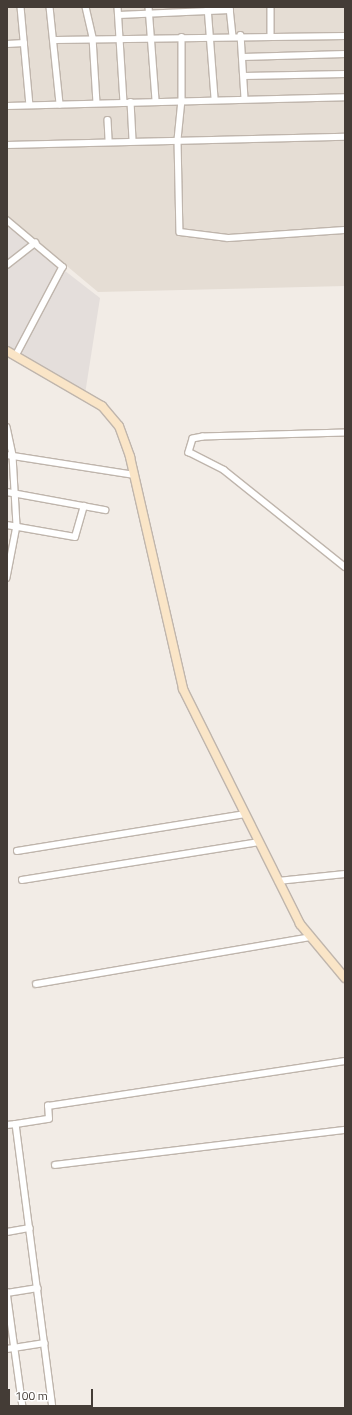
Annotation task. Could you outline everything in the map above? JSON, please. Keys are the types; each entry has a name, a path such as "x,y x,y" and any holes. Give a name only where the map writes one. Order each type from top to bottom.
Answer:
{"main road":[{"path":"7,351 102,406 112,416 125,440 183,689 278,881 310,937 345,978"}],"street":[{"path":"22,7 30,105"},
{"path":"50,7 56,40 60,104"},
{"path":"86,7 93,38 97,103"},
{"path":"118,7 124,102"},
{"path":"271,7 272,35"},
{"path":"208,9 215,100"},
{"path":"119,15 149,10 230,9 233,35"},
{"path":"149,10 156,101"},
{"path":"56,40 210,35 345,36"},
{"path":"240,35 243,57 245,98"},
{"path":"182,37 182,100 178,140 180,232 185,236 228,238 345,230"},
{"path":"7,44 24,43"},
{"path":"243,57 345,54"},
{"path":"244,76 345,74"},
{"path":"7,106 245,98 345,97"},
{"path":"131,102 133,141"},
{"path":"108,120 109,142"},
{"path":"7,145 345,137"},
{"path":"7,220 63,267 16,356"},
{"path":"7,265 35,244"},
{"path":"7,427 16,494 17,526 9,559 7,578"},
{"path":"345,433 203,437 193,439 189,452 224,470 345,567"},
{"path":"10,456 134,475"},
{"path":"7,492 104,510"},
{"path":"7,525 75,537 84,506"},
{"path":"17,851 245,814"},
{"path":"22,880 259,842"},
{"path":"278,881 345,874"},
{"path":"36,984 310,937"},
{"path":"7,1125 49,1119 48,1106 345,1061"},
{"path":"16,1124 45,1343 52,1408"},
{"path":"55,1165 345,1130"},
{"path":"7,1232 30,1228"},
{"path":"23,1408 7,1293 38,1288"},
{"path":"7,1349 45,1343"}],"shaded area":[{"path":"7,7 345,7 345,286 98,292 7,216"},
{"path":"7,226 100,298 85,394 7,350"}]}
